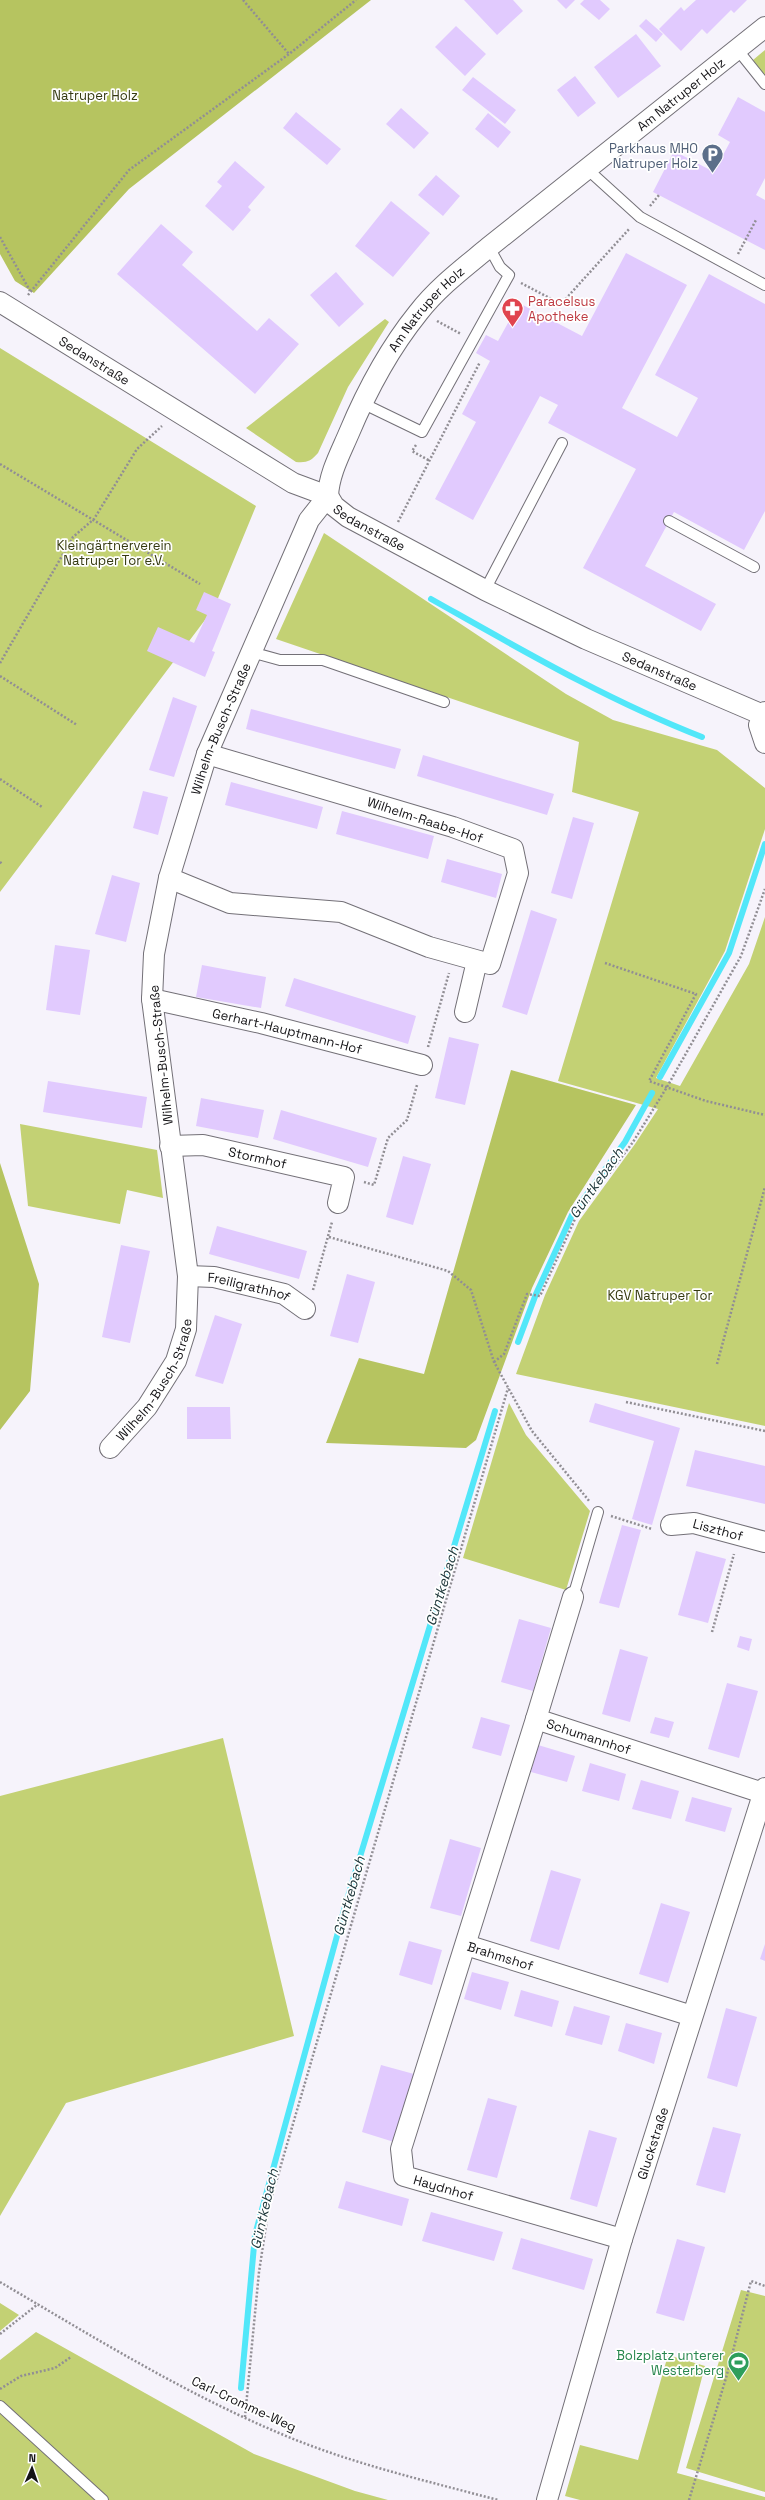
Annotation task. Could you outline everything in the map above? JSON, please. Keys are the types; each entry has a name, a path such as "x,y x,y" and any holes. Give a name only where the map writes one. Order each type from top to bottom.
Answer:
{"street":[{"name":"Am Natruper Holz","path":"328,496 332,472 362,403 388,354 419,312 450,279 586,168 765,27"},
{"name":"Sedanstraße","path":"0,302 293,483 328,496 334,506 348,517 485,590 586,639 764,713 759,726 765,743"},
{"name":"Wilhelm-Busch-Straße","path":"110,1448 147,1407 176,1361 186,1329 188,1276 152,999 154,954 169,878 207,754 309,520 328,496"},
{"name":"Wilhelm-Raabe-Hof","path":"169,878 230,904 341,912 429,948 490,964 518,873 513,849 453,827 207,754"},
{"path":"465,1012 477,961"},
{"name":"Gerhart-Hauptmann-Hof","path":"152,999 261,1023 422,1065"},
{"name":"Stormhof","path":"170,1146 203,1145 344,1177"},
{"path":"338,1203 344,1177"},
{"name":"Freiligrathhof","path":"188,1276 214,1277 284,1294 305,1309"},
{"name":"Liszthof","path":"672,1525 694,1523 765,1542"},
{"name":"Schumannhof","path":"573,1597 536,1719 764,1790"},
{"name":"Brahmshof","path":"536,1719 466,1945 692,2016"},
{"name":"Gluckstraße","path":"547,2500 622,2239 764,1790"},
{"name":"Haydnhof","path":"466,1945 401,2149 404,2176 622,2239"}],"lane":[{"name":"Am Natruper Holz","path":"737,49 765,84"},
{"path":"586,168 640,217 765,285"},
{"path":"362,403 422,432 509,275 500,267 489,247"},
{"path":"485,590 562,443"},
{"path":"669,521 754,567"},
{"name":"Wilhelm-Busch-Straße","path":"251,652 280,660 323,660 444,702"},
{"path":"573,1597 598,1512"},
{"path":"0,2406 103,2500"}],"path":[{"path":"243,0 289,54"},
{"path":"0,238 30,291 129,170 289,54 356,0"},
{"path":"517,290 521,283 561,304 659,195"},
{"path":"732,267 756,220"},
{"path":"419,312 472,340"},
{"path":"389,538 483,357"},
{"path":"0,663 73,538 94,519 138,449 177,412"},
{"path":"0,464 94,519 149,555 200,584"},
{"path":"0,676 76,726"},
{"path":"0,780 42,807"},
{"path":"494,1362 504,1354 527,1294 540,1296 575,1219 633,1142 667,1087 742,956 765,889"},
{"path":"344,1177 374,1185 388,1138 407,1120 454,954"},
{"path":"605,963 696,994 649,1081 706,1101 765,1115"},
{"path":"717,1364 765,1187"},
{"path":"305,1309 316,1284 329,1237 448,1271 471,1290 494,1362 532,1431 598,1512 653,1529 672,1525"},
{"path":"245,2417 259,2272 269,2206 508,1388"},
{"path":"626,1402 765,1432"},
{"path":"712,1632 739,1535"},
{"path":"689,2500 726,2378 751,2281 765,2286"},
{"name":"Carl-Cromme-Weg","path":"0,2282 208,2401 279,2433 364,2465 498,2500"},
{"path":"0,2334 38,2304"},
{"path":"0,2389 21,2376 56,2368 71,2357"}],"green space":[{"name":"Natruper Holz","path":"0,0 371,0 129,189 34,293 15,281 0,254"},
{"path":"765,50 765,76 753,60"},
{"path":"385,319 389,322 348,387 318,453 313,458 306,462 296,462 246,428"},
{"name":"Kleingärtnerverein Natruper Tor e.V.","path":"0,348 256,506 214,608 0,892"},
{"name":"KGV Natruper Tor","path":"324,533 566,694 613,720 717,750 765,788 765,829 725,951 656,1078 680,1086 749,964 765,917 765,1426 516,1374 545,1295 579,1221 635,1144 658,1109 558,1081 639,812 572,792 579,742 276,639"},
{"path":"511,1070 636,1105 568,1212 532,1288 476,1440 466,1448 326,1443 359,1358 424,1374"},
{"path":"20,1124 157,1150 163,1198 127,1190 120,1224 28,1206"},
{"path":"0,1163 39,1284 30,1391 0,1430"},
{"path":"509,1403 526,1435 590,1511 566,1590 463,1558"},
{"path":"223,1738 294,2036 66,2103 0,2216 0,1796"},
{"name":"Bolzplatz unterer Westerberg","path":"741,2290 765,2296 765,2492 686,2468"},
{"path":"0,2303 19,2315 0,2331"},
{"path":"36,2332 254,2454 355,2491 388,2500 0,2500 0,2360"},
{"path":"668,2355 705,2366 677,2473 765,2497 765,2500 580,2500 565,2496 580,2445 638,2460"}],"building":[{"path":"464,0 513,0 523,11 497,35"},
{"path":"557,0 575,0 566,9"},
{"path":"584,0 600,0 610,9 599,20 580,4"},
{"path":"696,0 747,0 734,13 731,10 707,34 702,29 681,51 659,29 681,7 684,11"},
{"path":"646,19 663,34 656,42 639,26"},
{"path":"456,26 486,54 465,76 435,47"},
{"path":"636,34 661,66 618,98 594,67"},
{"path":"575,76 596,103 578,117 557,90"},
{"path":"473,77 516,110 505,124 462,90"},
{"name":"Parkhaus MHO Natruper Holz","path":"738,97 765,112 765,178 756,195 765,200 765,250 653,192 674,151 714,172 730,142 718,135"},
{"path":"401,108 429,133 414,149 386,124"},
{"path":"296,112 341,149 327,165 283,128"},
{"path":"488,113 511,132 498,148 475,129"},
{"path":"235,161 265,187 248,207 251,210 233,231 205,206 222,186 217,182"},
{"path":"436,175 460,196 443,216 418,195"},
{"path":"391,201 430,233 393,277 355,246"},
{"path":"161,224 193,252 182,265 257,331 269,318 299,344 255,394 117,274"},
{"path":"626,253 687,285 622,408 677,437 698,398 655,375 709,274 765,304 765,511 744,550 674,512 645,566 716,604 701,631 583,568 636,469 548,423 558,405 540,396 473,520 435,499 476,422 462,414 490,361 476,353 486,335 498,341 519,303 582,336"},
{"path":"336,272 364,304 339,327 310,295"},
{"path":"204,592 231,604 212,651 215,652 205,677 147,651 158,627 194,643 207,615 196,610"},
{"path":"173,697 197,706 174,777 149,770"},
{"path":"251,709 401,749 395,769 246,729"},
{"path":"423,755 554,794 547,815 417,776"},
{"path":"231,782 323,807 317,829 225,805"},
{"path":"143,791 168,797 158,835 133,828"},
{"path":"342,811 434,836 428,859 336,834"},
{"path":"573,817 594,823 572,899 551,893"},
{"path":"447,859 502,874 496,898 441,882"},
{"path":"112,875 140,883 126,942 95,934"},
{"path":"531,910 557,919 527,1015 502,1007"},
{"path":"55,945 90,950 80,1015 46,1010"},
{"path":"202,965 266,977 261,1008 196,997"},
{"path":"294,978 416,1016 408,1044 285,1006"},
{"path":"449,1037 479,1044 465,1105 435,1098"},
{"path":"48,1081 147,1097 142,1128 43,1112"},
{"path":"201,1098 264,1110 258,1138 196,1126"},
{"path":"281,1110 377,1138 368,1167 273,1139"},
{"path":"403,1156 431,1164 413,1225 386,1217"},
{"path":"217,1226 307,1251 299,1279 209,1254"},
{"path":"121,1245 150,1251 130,1343 102,1337"},
{"path":"347,1274 375,1282 358,1343 330,1336"},
{"path":"215,1315 242,1324 223,1384 195,1376"},
{"path":"595,1403 680,1428 652,1525 632,1519 654,1441 589,1422"},
{"path":"187,1407 230,1407 231,1439 187,1439"},
{"path":"695,1450 765,1466 765,1504 686,1486"},
{"path":"622,1525 641,1530 619,1608 599,1603"},
{"path":"696,1551 726,1559 708,1623 678,1615"},
{"path":"519,1619 551,1628 533,1691 501,1682"},
{"path":"740,1636 752,1639 749,1651 737,1647"},
{"path":"620,1649 648,1657 630,1722 602,1714"},
{"path":"727,1683 758,1691 739,1758 708,1749"},
{"path":"481,1717 510,1725 501,1756 472,1748"},
{"path":"655,1717 674,1722 669,1738 650,1733"},
{"path":"538,1745 575,1756 567,1782 531,1772"},
{"path":"590,1763 626,1774 619,1801 582,1791"},
{"path":"641,1780 679,1791 671,1819 632,1809"},
{"path":"692,1797 732,1808 725,1832 685,1821"},
{"path":"450,1839 481,1848 461,1916 430,1908"},
{"path":"551,1870 581,1879 559,1950 530,1941"},
{"path":"661,1903 690,1912 668,1983 639,1974"},
{"path":"409,1941 442,1950 432,1985 399,1975"},
{"path":"765,1944 765,1961 760,1959"},
{"path":"472,1972 509,1982 501,2010 464,1999"},
{"path":"521,1990 559,2001 552,2027 514,2016"},
{"path":"574,2006 610,2016 602,2045 565,2035"},
{"path":"726,2008 757,2017 737,2087 707,2078"},
{"path":"626,2023 662,2033 654,2064 618,2051"},
{"path":"381,2065 414,2074 394,2142 362,2132"},
{"path":"488,2098 517,2106 497,2178 467,2170"},
{"path":"713,2127 741,2134 725,2193 696,2185"},
{"path":"589,2130 617,2138 597,2207 570,2199"},
{"path":"346,2181 409,2199 402,2226 338,2208"},
{"path":"431,2212 503,2232 494,2261 422,2241"},
{"path":"521,2238 593,2259 584,2290 512,2269"},
{"path":"677,2239 705,2247 684,2321 656,2313"}],"waterway":[{"path":"431,599 564,673 632,707 702,737"},
{"name":"Güntkebach","path":"660,1077 729,953 765,844"},
{"name":"Güntkebach","path":"518,1342 536,1294 572,1215 625,1142 652,1093"},
{"name":"Güntkebach","path":"241,2388 255,2235 346,1903 495,1411"}],"place":[{"name":"Parkhaus MHO Natruper Holz","path":"713,174"},
{"name":"Paracelsus Apotheke","path":"512,328"},
{"name":"Bolzplatz unterer Westerberg","path":"739,2382"}]}
